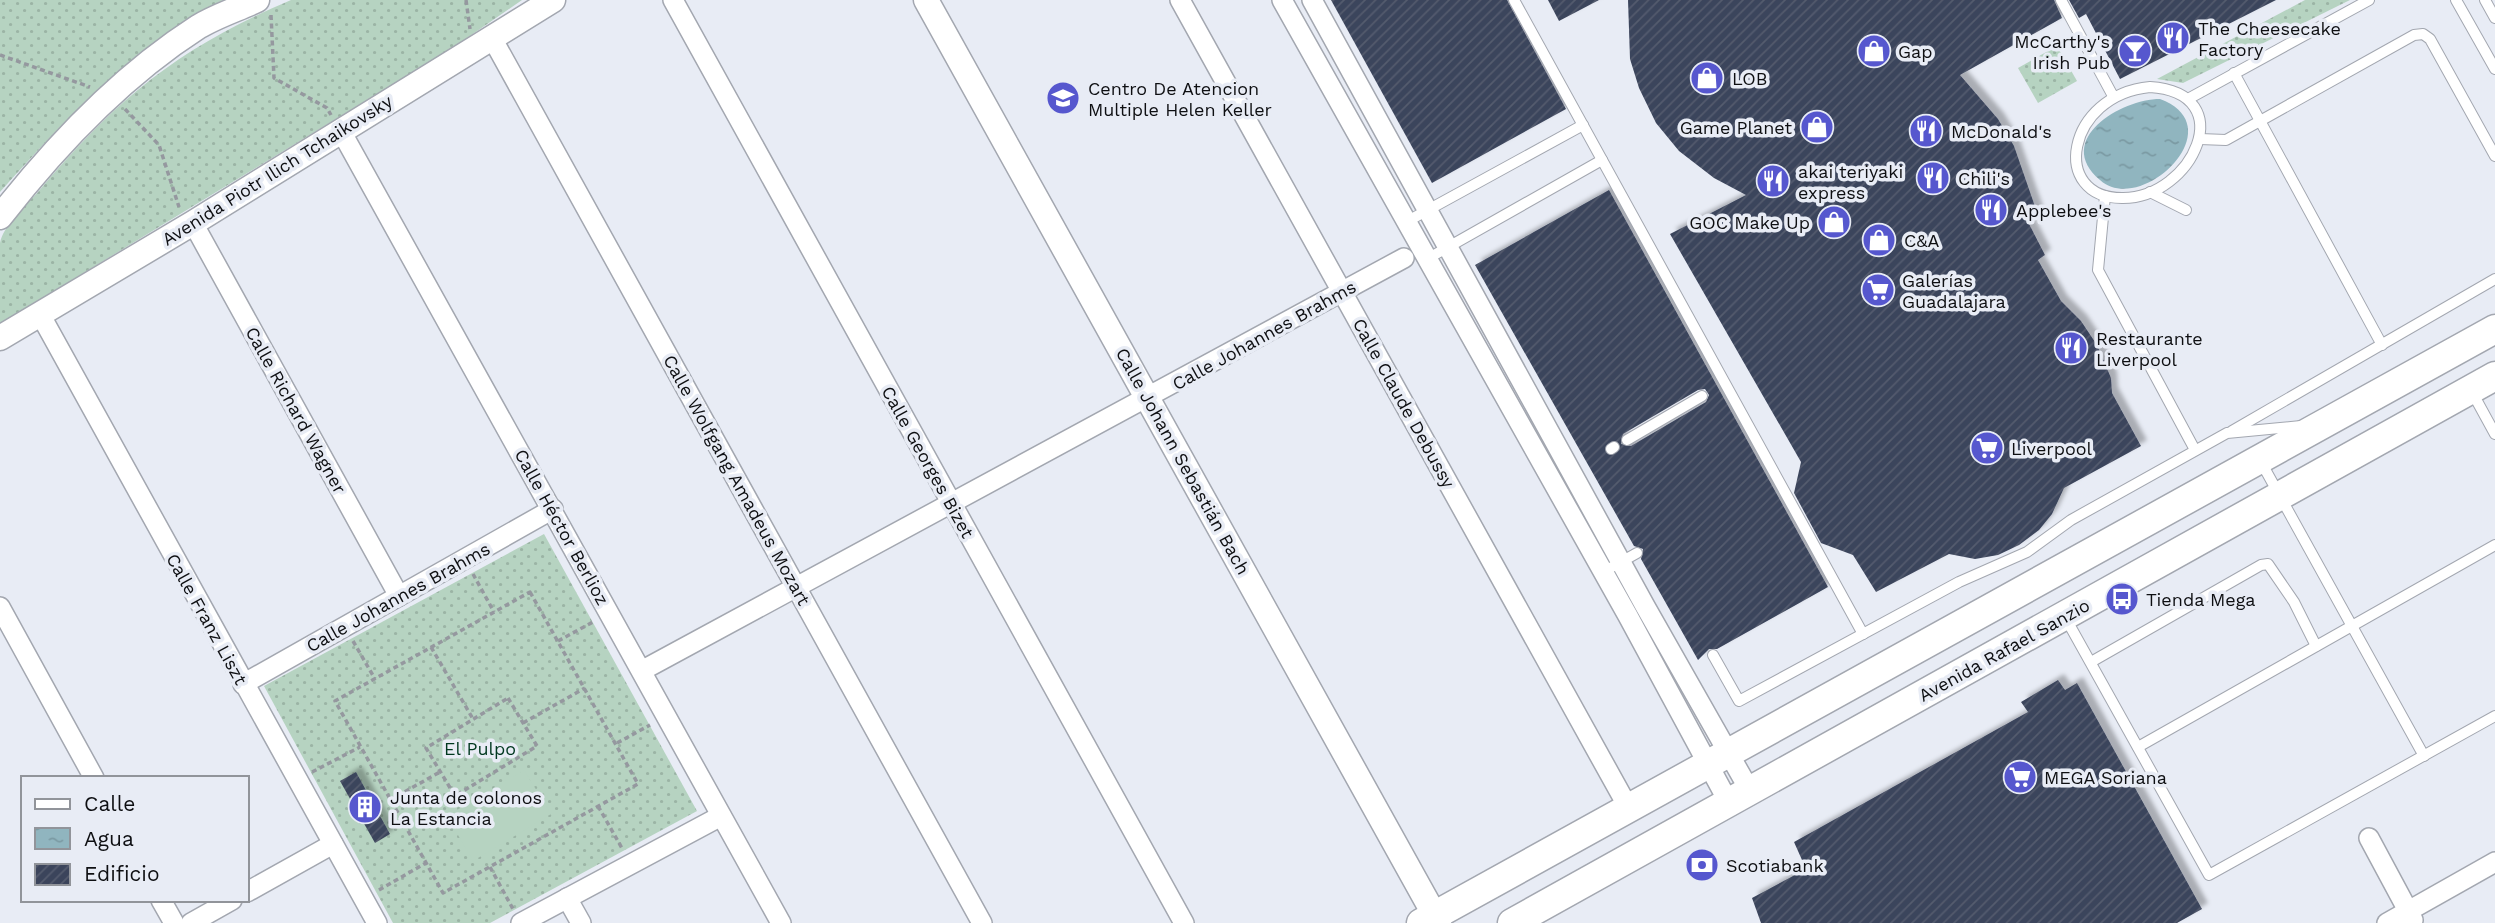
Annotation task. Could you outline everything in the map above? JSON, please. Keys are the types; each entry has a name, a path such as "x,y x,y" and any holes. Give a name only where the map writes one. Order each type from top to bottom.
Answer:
{"main road":[{"path":"1432,920 1717,757 2495,329"},
{"name":"Avenida Rafael Sanzio","path":"1512,923 2495,376"}],"street":[{"name":"Avenida Piotr Ilich Tchaikovsky","path":"0,338 193,223 553,0"},
{"name":"Calle Georges Bizet","path":"673,0 1184,923"},
{"name":"Calle Johann Sebastián Bach","path":"926,0 1149,398 1432,920"},
{"name":"Calle Claude Debussy","path":"1180,0 1628,807"},
{"path":"1282,0 1650,657 1717,757 1740,797"},
{"path":"1312,0 1448,246 1629,557 1717,757"},
{"path":"0,217 47,157 111,94 199,26 263,4"},
{"name":"Calle Wolfgang Amadeus Mozart","path":"486,42 796,588 982,923"},
{"name":"Calle Héctor Berlioz","path":"341,131 643,670 781,923"},
{"name":"Calle Richard Wagner","path":"193,223 399,596"},
{"name":"Calle Johannes Brahms","path":"643,670 1404,258"},
{"name":"Calle Franz Liszt","path":"40,314 377,923"},
{"name":"Calle Johannes Brahms","path":"243,684 553,509"},
{"path":"0,607 92,776"},
{"path":"1650,657 1669,648"},
{"path":"518,917 567,898 721,816"},
{"path":"2369,838 2412,917"},
{"path":"248,891 333,845"},
{"path":"2387,923 2412,917 2495,862"},
{"path":"567,898 580,923"},
{"path":"162,902 174,923"},
{"path":"191,923 228,902"}],"lane":[{"path":"1514,0 1863,634"},
{"path":"2061,0 2113,96"},
{"path":"2188,99 2370,0"},
{"path":"2456,0 2495,69"},
{"path":"2485,0 2495,18"},
{"path":"2200,139 2226,139 2414,34 2423,34 2430,39 2495,156"},
{"path":"2234,73 2382,345"},
{"path":"2133,88 2168,88 2188,99 2196,109 2200,139 2185,169 2150,192 2124,198 2105,196 2089,186 2075,159 2076,143 2091,115 2113,96 2133,88"},
{"path":"1406,222 1583,125"},
{"path":"1426,259 1602,160"},
{"path":"2150,192 2186,210"},
{"path":"2105,196 2098,270 2195,450"},
{"path":"1713,655 1740,701 1984,570 2027,552 2071,520 2495,279"},
{"path":"2470,389 2495,434"},
{"path":"1627,440 1702,396"},
{"path":"2227,433 2326,423"},
{"path":"2259,459 2424,756"},
{"path":"2138,747 2495,545"},
{"path":"1603,572 1629,557"},
{"path":"2091,662 2261,565 2268,564 2294,602 2316,646"},
{"path":"2065,616 2210,875 2495,716"}],"path":[{"path":"466,0 470,29 486,42"},
{"path":"263,4 274,78 327,108 341,131"},
{"path":"465,559 494,612"},
{"path":"530,592 558,641 638,784 443,893 335,701 530,592"},
{"path":"558,641 610,612"},
{"path":"345,627 375,679"},
{"path":"431,647 473,719"},
{"path":"523,723 585,688"},
{"path":"508,698 523,723 537,746 455,796 426,748 508,698"},
{"path":"616,744 667,716"},
{"path":"297,780 360,747"},
{"path":"390,800 440,772"},
{"path":"598,806 631,864"},
{"path":"363,898 426,863"},
{"path":"490,867 518,917"}],"green space":[{"path":"0,0 223,0 190,18 130,61 76,111 0,192"},
{"path":"291,0 522,0 454,47 0,324 2,236 16,216 67,159 151,79 215,37"},
{"path":"2305,0 2350,0 2183,83 2157,79"},
{"path":"2057,46 2077,81 2038,103 2018,68"},
{"name":"El Pulpo","path":"544,534 697,811 490,923 393,923 264,686"},
{"path":"524,770 551,814 473,861 447,816"}],"water":[{"path":"2160,99 2181,112 2188,129 2185,147 2174,164 2157,178 2137,187 2117,188 2100,180 2087,165 2084,150 2088,137 2111,114 2144,101"}],"building":[{"path":"1331,0 1507,0 1566,109 1432,183"},
{"path":"1548,0 1599,0 1559,21"},
{"name":"Galerías Guadalajara","path":"1628,0 2054,0 2062,18 1960,75 1998,119 2014,146 2038,215 2028,222 2045,255 2038,260 2061,301 2081,321 2097,345 2111,378 2112,393 2141,446 2064,488 2052,514 2039,530 2019,545 1998,555 1975,559 1949,554 1876,592 1853,555 1821,543 1794,493 1801,462 1670,234 1746,195 1714,178 1679,151 1656,123 1639,88 1630,59"},
{"path":"2069,0 2276,0 2120,79 2086,14 2079,18"},
{"path":"1609,190 1828,587 1717,649 1709,649 1698,660 1641,559 1643,549 1634,546 1475,265","holes":["1705,389 1709,395 1706,402 1631,446 1621,444 1623,434 1698,390"]},
{"name":"MEGA Soriana","path":"2058,680 2065,690 2077,683 2202,909 2177,923 1761,923 1752,898 1806,869 1794,842 2028,712 2021,702"},
{"name":"Junta de colonos La Estancia","path":"356,772 390,834 375,843 340,781"}],"place":[{"name":"The Cheesecake Factory","path":"2173,38"},
{"name":"Gap","path":"1874,51"},
{"name":"McCarthy's Irish Pub","path":"2135,51"},
{"name":"LOB","path":"1707,78"},
{"name":"Centro De Atencion Multiple Helen Keller","path":"1063,98"},
{"name":"Game Planet","path":"1817,127"},
{"name":"McDonald's","path":"1926,131"},
{"name":"Chili's","path":"1933,178"},
{"name":"akai teriyaki express","path":"1773,181"},
{"name":"Applebee's","path":"1991,210"},
{"name":"GOC Make Up","path":"1834,222"},
{"name":"C&A","path":"1879,240"},
{"name":"Galerías Guadalajara","path":"1878,290"},
{"name":"Restaurante Liverpool","path":"2071,348"},
{"name":"Liverpool","path":"1987,448"},
{"name":"Tienda Mega","path":"2122,599"},
{"name":"MEGA Soriana","path":"2020,777"},
{"name":"Junta de colonos La Estancia","path":"365,807"},
{"name":"Scotiabank","path":"1702,865"}]}
